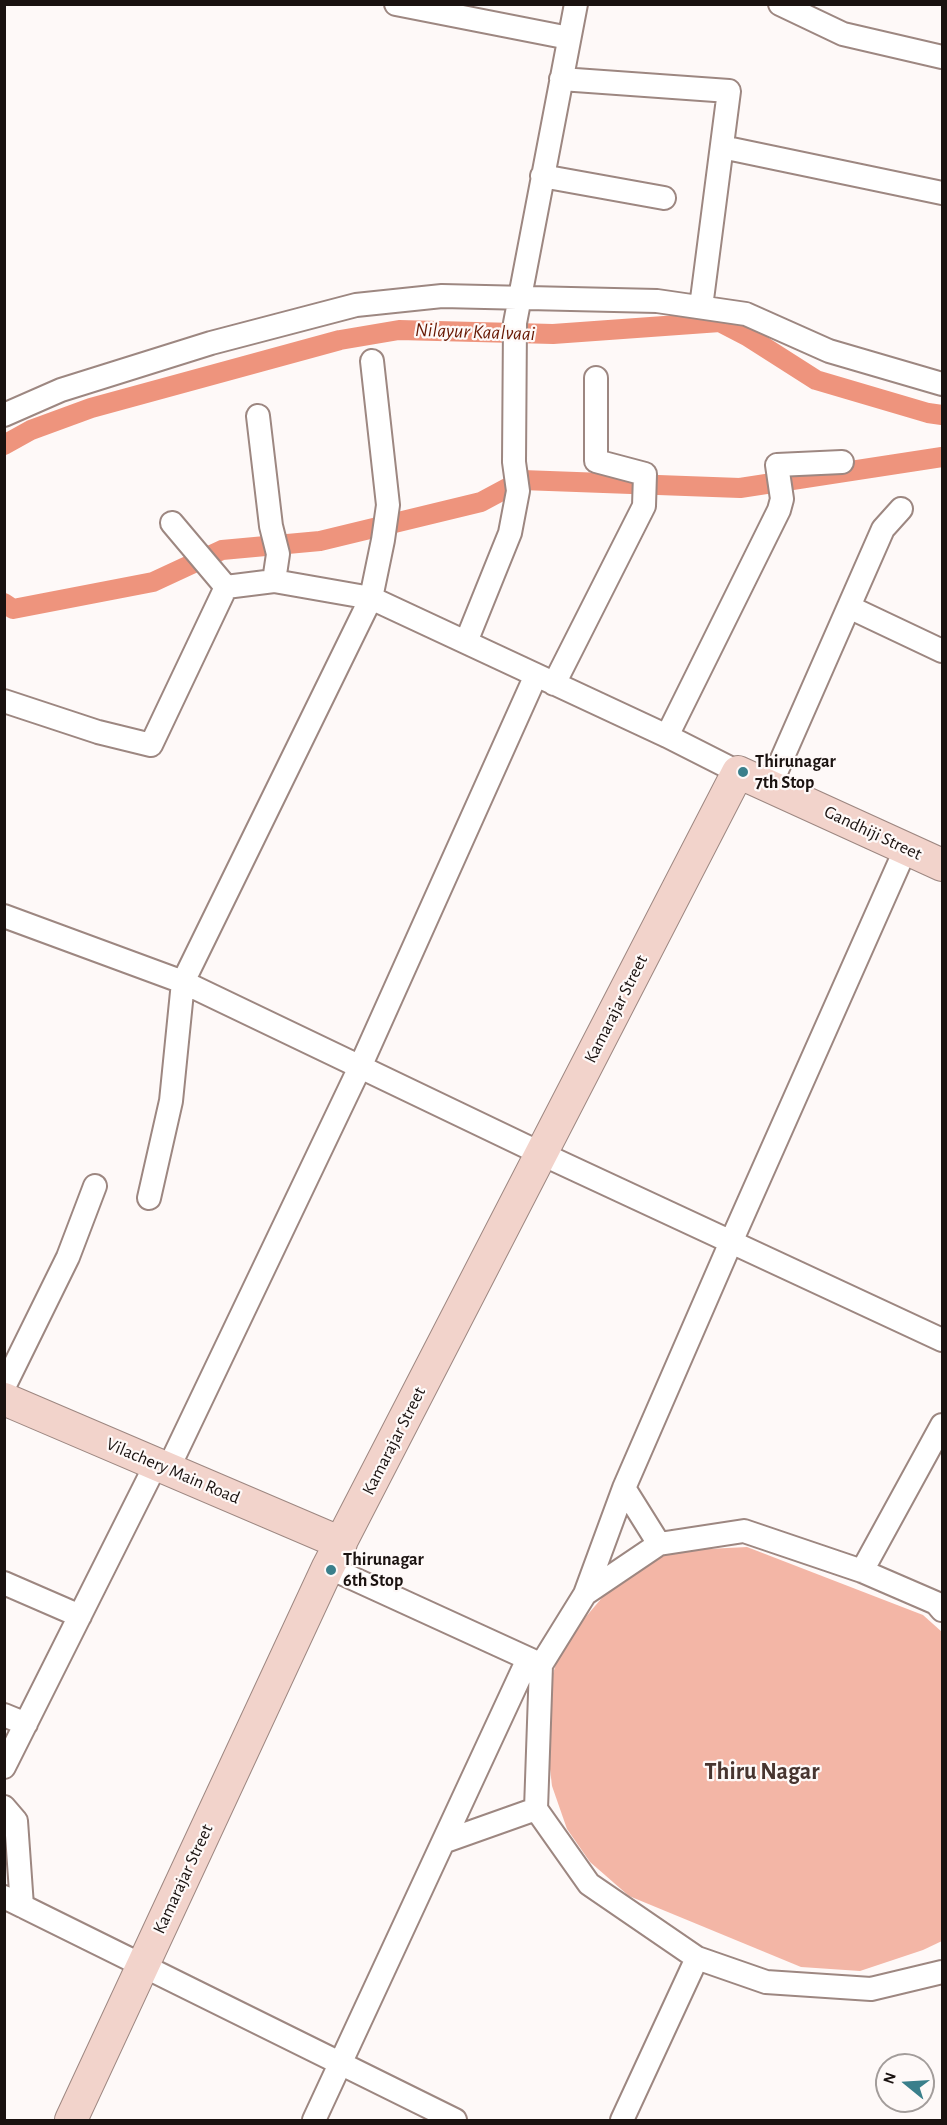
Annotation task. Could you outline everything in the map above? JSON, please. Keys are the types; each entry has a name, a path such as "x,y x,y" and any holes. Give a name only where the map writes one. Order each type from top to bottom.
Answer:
{"main road":[{"name":"Gandhiji Street","path":"738,772 942,865"},
{"name":"Kamarajar Street","path":"71,2121 335,1555 738,772"},
{"name":"Vilachery Main Road","path":"4,1399 162,1467 335,1555"}],"street":[{"path":"396,4 570,38"},
{"path":"466,642 510,533 518,491 514,462 515,323 576,4"},
{"path":"780,4 843,34 942,57"},
{"path":"561,80 729,91 701,307"},
{"path":"722,147 942,193"},
{"path":"542,176 664,198"},
{"path":"4,415 61,390 211,343 356,305 442,296 657,301 746,314 829,351 942,384 942,377"},
{"path":"149,1198 171,1101 183,982 371,598 388,505 372,361"},
{"path":"4,1767 80,1616 162,1467 360,1067 545,679 644,506 645,474 596,460 596,378"},
{"path":"258,416 272,526 278,554 274,581"},
{"path":"667,736 779,510 782,499 777,465 843,462"},
{"path":"770,786 883,529 901,509"},
{"path":"172,523 226,587"},
{"path":"226,587 274,581 371,598 667,736 738,772"},
{"path":"4,701 98,732 151,745 226,587"},
{"path":"849,607 942,651"},
{"path":"314,2121 443,1842 534,1662 585,1594 624,1488 906,848"},
{"path":"4,916 183,982 542,1154 942,1340"},
{"path":"4,1387 68,1257 95,1186"},
{"path":"862,1571 942,1425"},
{"path":"624,1488 659,1544"},
{"path":"585,1594 659,1544 744,1531 862,1571 936,1603 942,1610"},
{"path":"335,1555 534,1662"},
{"path":"4,1583 80,1616"},
{"path":"534,1662 536,1809 589,1884 697,1958 766,1982 871,1989 942,1972"},
{"path":"4,1715 26,1724"},
{"path":"4,1807 16,1821 13,1902 455,2121"},
{"path":"443,1842 536,1809"},
{"path":"622,2121 697,1958"}],"shaded area":[{"path":"747,1547 923,1615 942,1632 942,1941 923,1950 860,1971 801,1967 629,1896 590,1862 567,1829 552,1786 546,1735 548,1689 562,1645 617,1580 668,1551"}],"waterway":[{"name":"Nilayur Kaalvaai","path":"4,445 31,430 91,408 340,340 399,330 553,334 720,322 747,336 816,380 928,413 942,415"},
{"path":"4,603 13,609 153,582 222,550 320,541 481,502 522,480 740,488 942,457"}],"place":[{"name":"Thirunagar 7th Stop","path":"743,772"},
{"name":"Thirunagar 6th Stop","path":"331,1570"}],"district":[{"name":"Thiru Nagar","path":"762,1772"}]}
